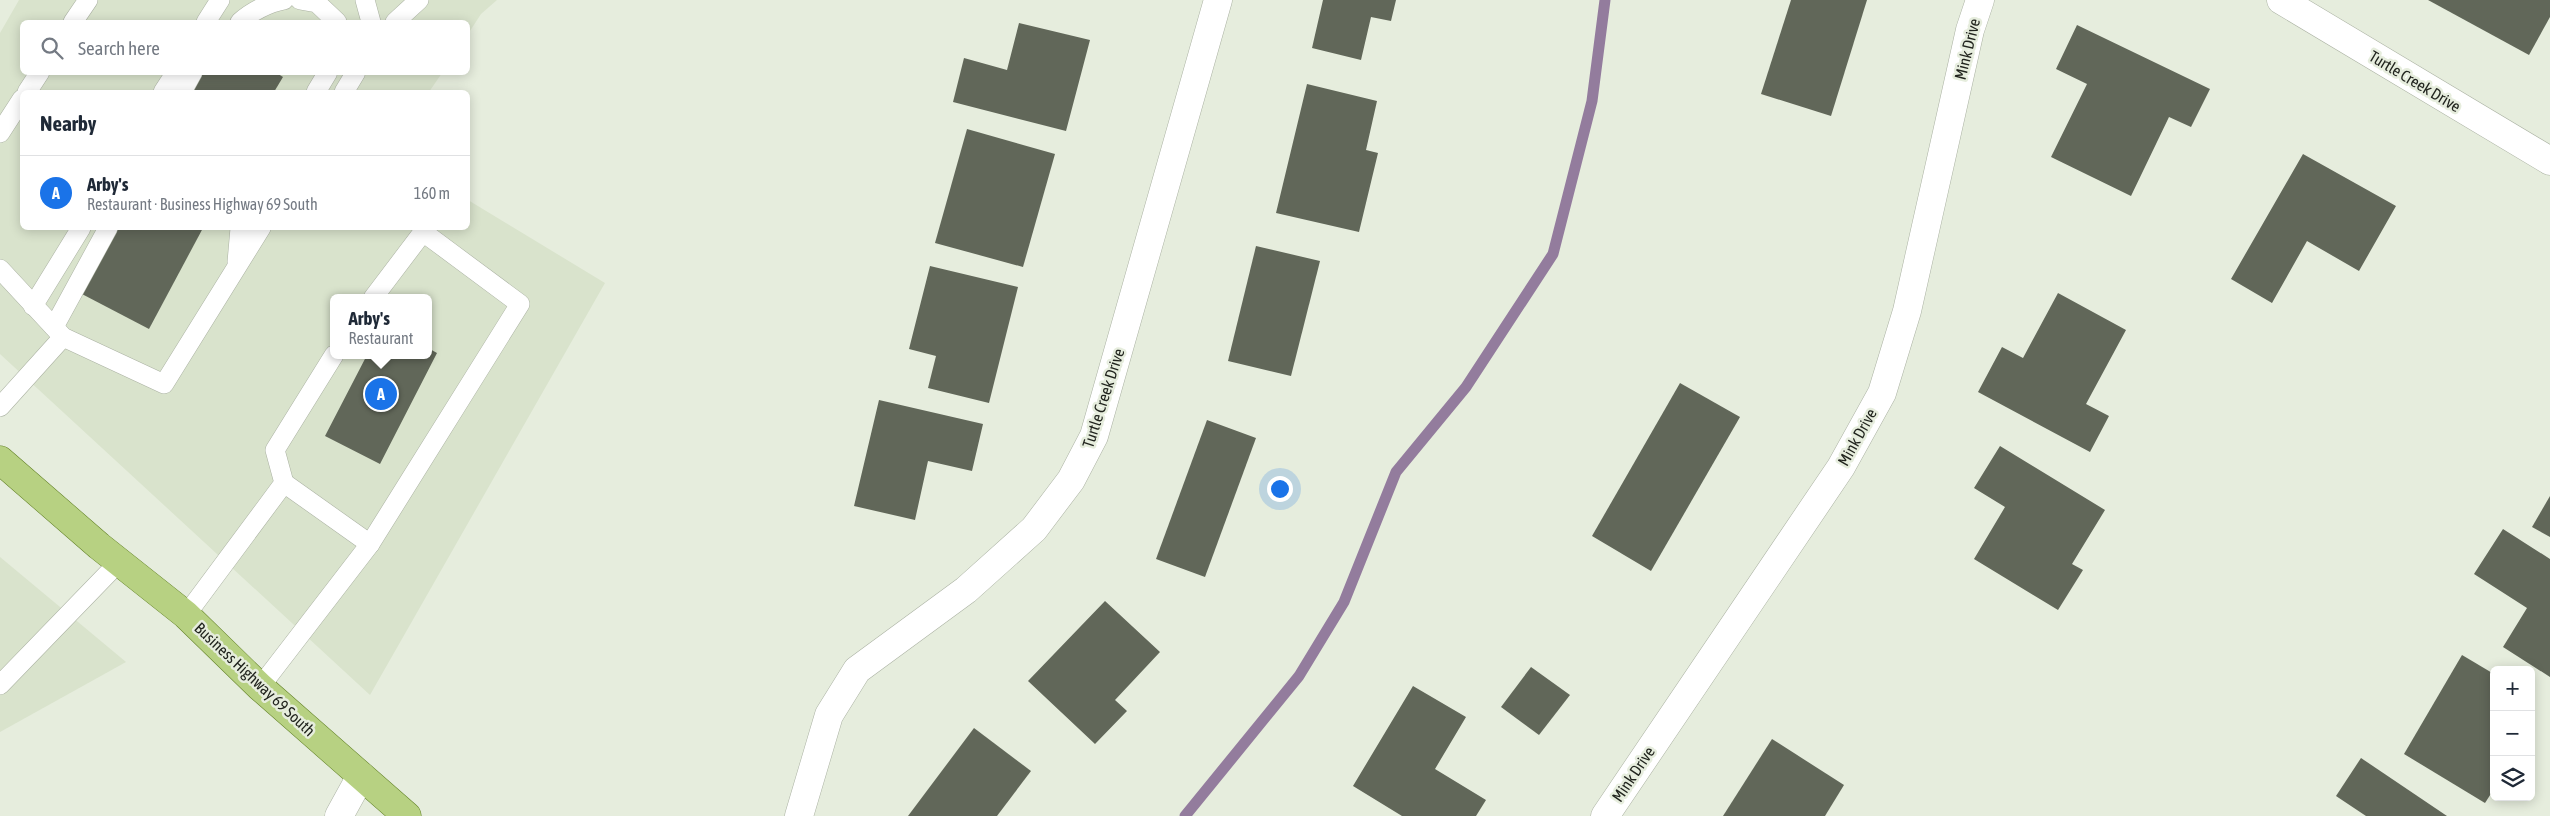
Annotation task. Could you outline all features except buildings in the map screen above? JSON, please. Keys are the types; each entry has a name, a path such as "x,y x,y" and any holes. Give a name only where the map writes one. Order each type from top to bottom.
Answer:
{"main road":[{"name":"Business Highway 69 South","path":"0,460 109,554 186,614 260,687 407,816"}],"street":[{"name":"Turtle Creek Drive","path":"799,816 830,715 857,670 966,590 1034,529 1071,480 1094,436 1218,0"},
{"name":"Mink Drive","path":"1605,816 1841,467 1882,393 1907,311 1970,30 1980,0"},
{"name":"Turtle Creek Drive","path":"2281,0 2550,161"},
{"path":"339,816 361,776"}],"lane":[{"path":"74,20 88,0"},
{"path":"207,20 220,0"},
{"path":"243,20 254,12 284,0"},
{"path":"300,0 317,4 335,20"},
{"path":"365,0 370,20"},
{"path":"397,20 419,0"},
{"path":"28,90 38,75"},
{"path":"164,90 174,75"},
{"path":"183,90 191,75"},
{"path":"316,75 316,90"},
{"path":"317,90 326,75"},
{"path":"345,90 354,75"},
{"path":"0,132 20,102"},
{"path":"33,306 80,230"},
{"path":"0,406 58,332 107,230"},
{"path":"237,266 240,230"},
{"path":"0,269 58,332 164,384 259,230"},
{"path":"260,687 370,544 520,304 423,232 376,294"},
{"path":"332,359 275,450 284,483 370,544"},
{"path":"186,614 284,483"},
{"path":"0,685 109,554"}],"shaded area":[{"path":"19,0 497,0 481,14 470,31 470,20 20,20 20,75 441,75 430,90 20,90 20,230 470,230 470,201 605,283 370,695 0,354 0,33"},
{"path":"0,557 126,662 0,732"}],"waterway":[{"path":"1185,816 1299,676 1344,602 1396,472 1466,387 1553,254 1592,101 1605,0"}],"place":[{"name":"Arby's","path":"381,394"}]}
